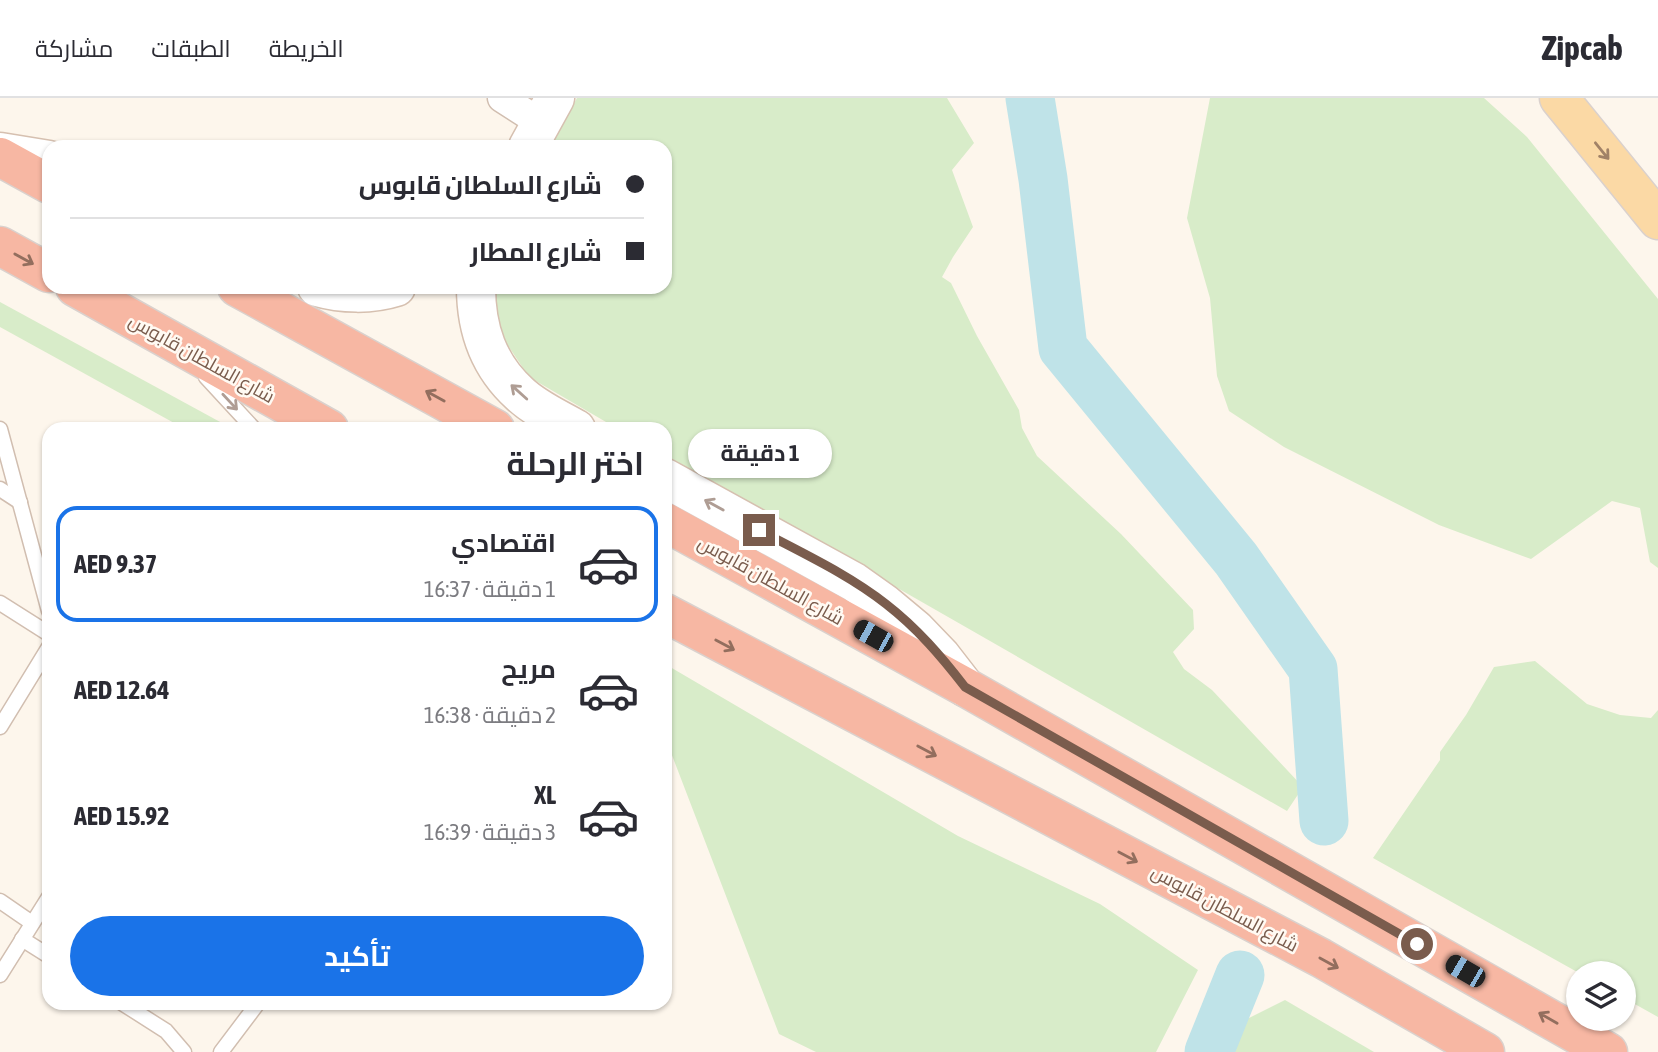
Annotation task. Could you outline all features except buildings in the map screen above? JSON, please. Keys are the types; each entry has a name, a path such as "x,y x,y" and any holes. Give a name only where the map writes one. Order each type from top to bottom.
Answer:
{"highway":[{"path":"0,157 42,180"},
{"path":"0,246 42,268"},
{"name":"شارع السلطان قابوس","path":"88,294 318,422"},
{"path":"250,294 482,422"},
{"name":"شارع السلطان قابوس","path":"672,526 965,687 1608,1052"},
{"name":"شارع السلطان قابوس","path":"672,617 1321,958 1485,1052"}],"main road":[{"path":"1559,98 1658,220"},
{"path":"0,152 42,159"},
{"path":"476,294 481,334 490,357 504,378 521,396 563,422"},
{"path":"672,482 854,582 915,629 965,687"}],"street":[{"path":"502,98 542,123"}],"lane":[{"path":"172,340 248,422"},
{"path":"0,429 42,585"},
{"path":"0,489 20,502"},
{"path":"0,603 42,630"},
{"path":"0,727 42,658"},
{"path":"0,901 32,923"},
{"path":"3,965 42,908"},
{"path":"22,939 42,952"},
{"path":"133,1010 166,1031 184,1052"},
{"path":"221,1052 253,1010"}],"green space":[{"path":"577,98 947,98 974,143 952,170 973,227 942,277 951,283 1019,410 1022,428 1037,456 1121,534 1193,610 1194,629 1173,652 1184,669 1212,690 1303,787 1287,811 672,459 672,422 606,422 529,377 505,341 492,294 672,294 672,140 554,140"},
{"path":"1210,98 1484,98 1527,137 1658,299 1658,568 1650,562 1640,508 1612,501 1531,559 1439,525 1284,447 1229,411 1217,376 1210,298 1187,218"},
{"path":"0,302 220,422 172,422 0,327"},
{"path":"1535,661 1587,704 1620,715 1651,718 1658,710 1658,1017 1636,1005 1636,961 1566,961 1566,966 1373,858 1440,760 1440,752 1466,715 1494,667"},
{"path":"672,668 958,836 1100,904 1198,970 1156,1052 816,1052 779,1034 672,755"},
{"path":"1285,1000 1374,1052 1222,1052 1245,1020"}],"waterway":[{"path":"1030,98 1043,179 1063,348 1236,559 1313,669 1324,821"},
{"path":"1209,1052 1240,975"}],"route":[{"path":"759,530 854,582 885,604 915,629 965,687 1417,944"}]}
